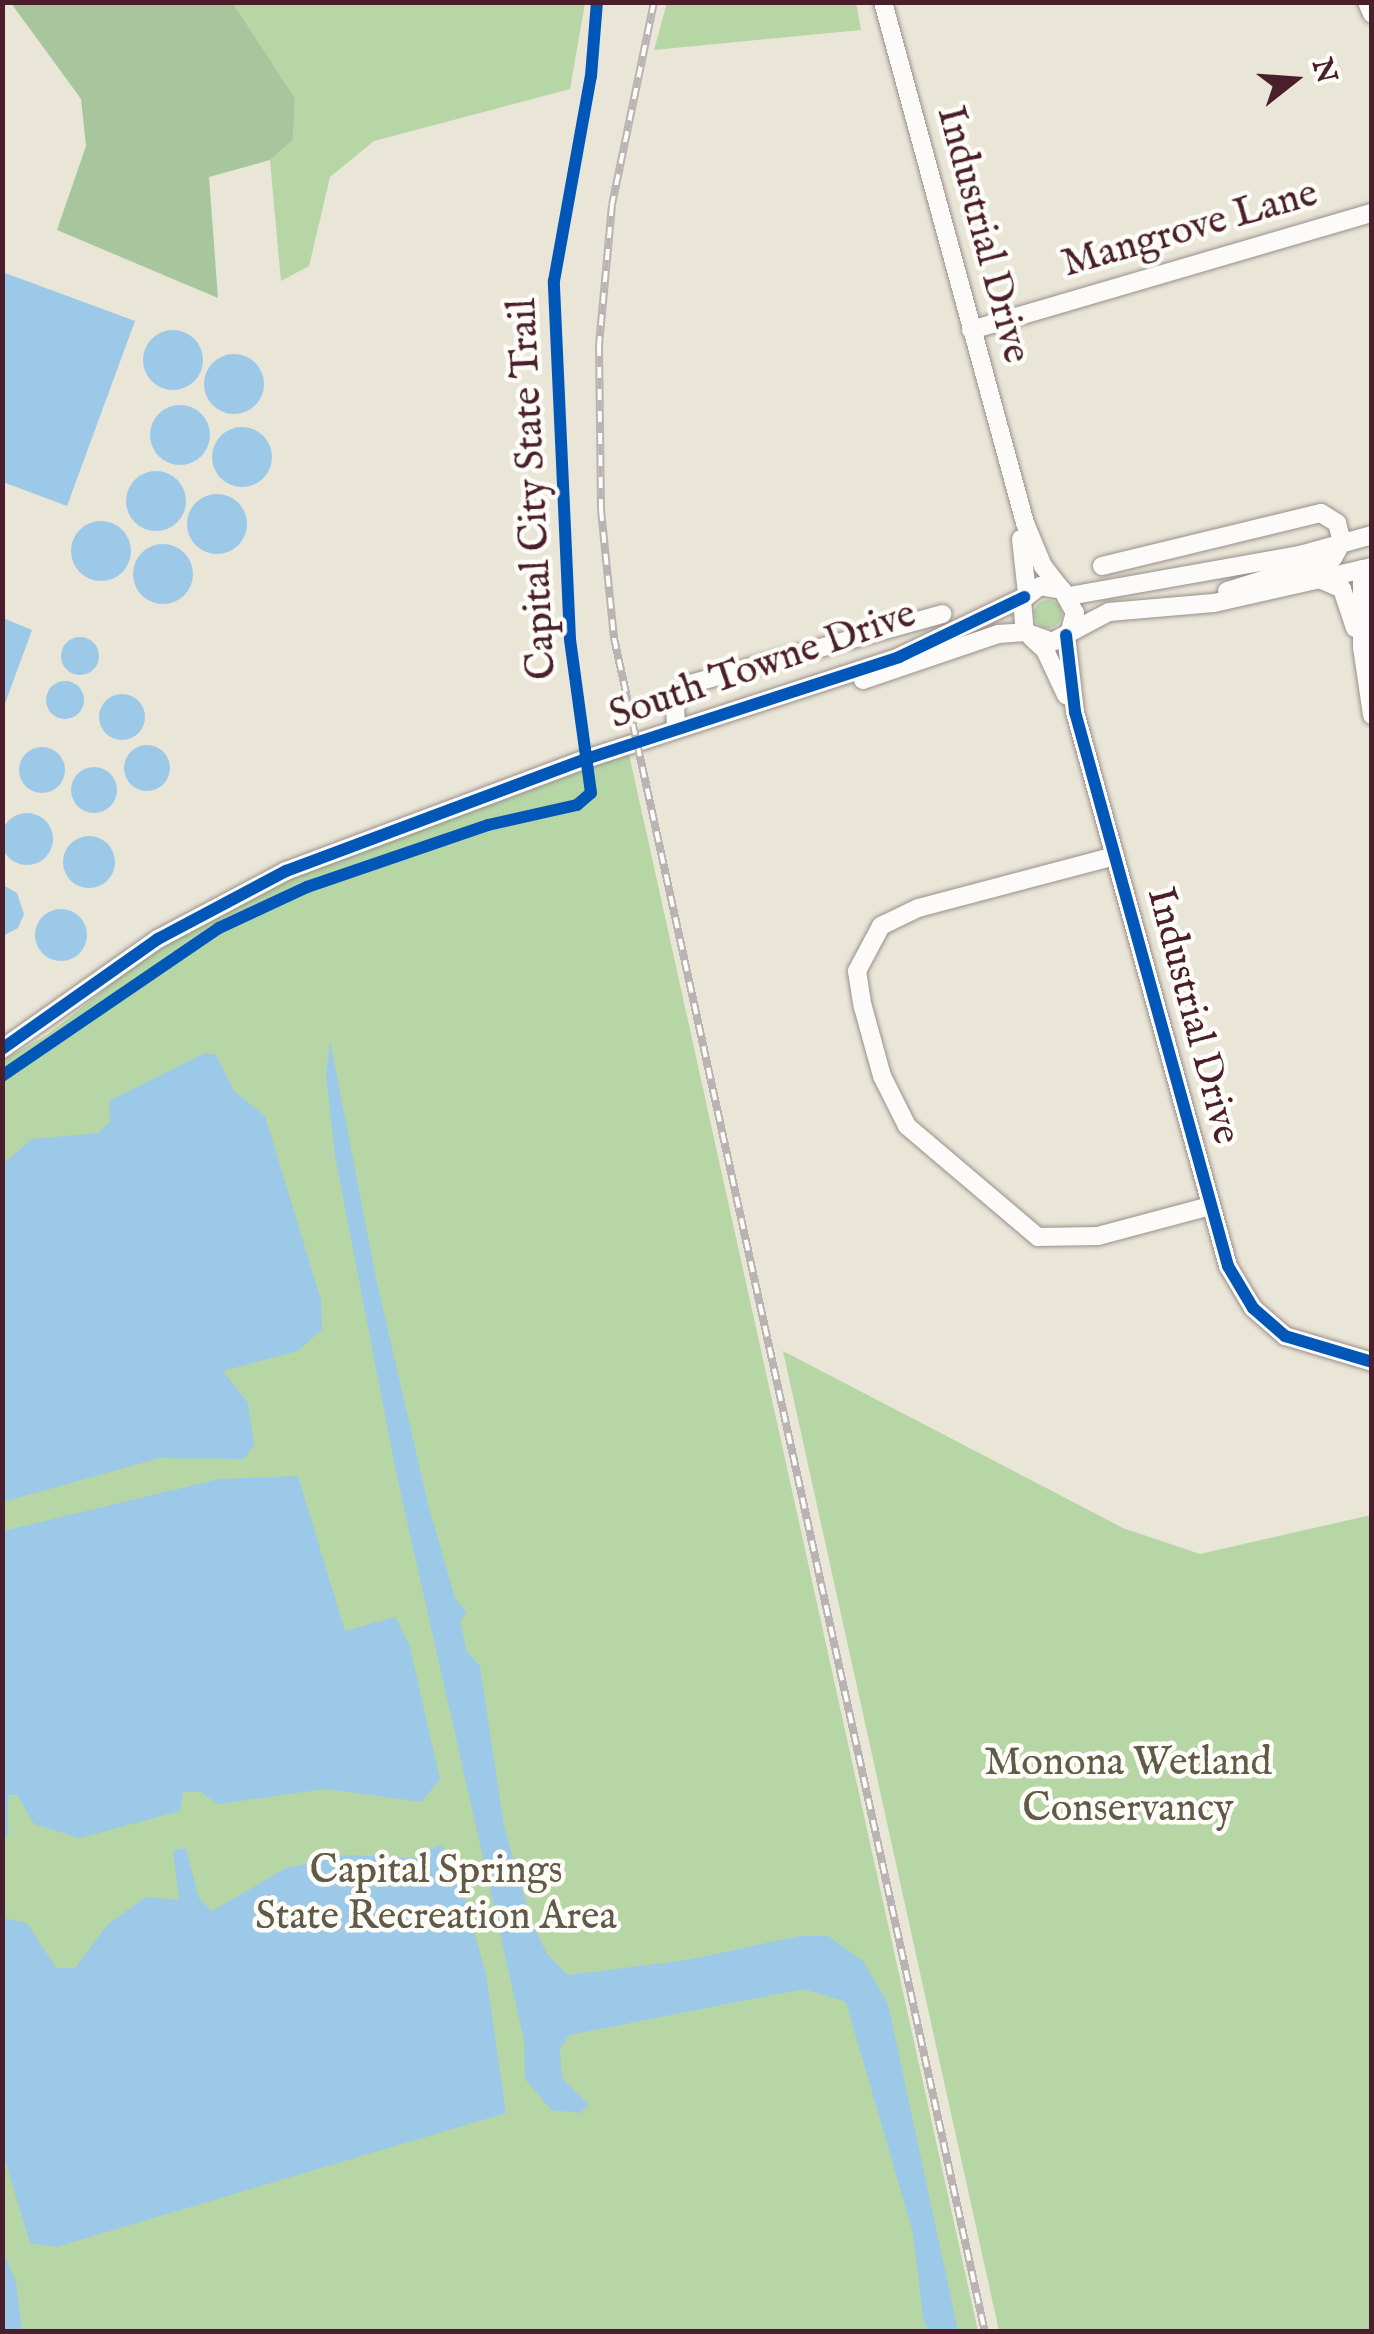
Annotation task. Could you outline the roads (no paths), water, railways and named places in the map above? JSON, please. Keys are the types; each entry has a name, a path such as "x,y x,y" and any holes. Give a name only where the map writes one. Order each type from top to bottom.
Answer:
{"street":[{"name":"Industrial Drive","path":"883,2 1033,546 1065,593"},
{"path":"1368,2 1372,14"},
{"name":"Mangrove Lane","path":"971,330 1372,214"},
{"name":"Industrial Drive","path":"1015,485 1026,595"},
{"path":"1102,566 1320,513 1337,523 1342,542"},
{"path":"1362,648 1367,568 1199,604 1109,612 1044,642 1028,634 1019,616 1026,595 1040,586 1065,593 1372,535"},
{"path":"1199,604 1256,579 1329,560 1342,542"},
{"path":"1319,578 1342,589 1362,648 1372,716"},
{"path":"1065,593 1076,613 1068,633"},
{"name":"South Towne Drive","path":"2,1049 203,911 348,848 676,729 816,688 942,640 1026,595"},
{"path":"676,729 676,696 690,684 942,614"},
{"name":"Industrial Drive","path":"1068,633 1075,712"},
{"name":"South Towne Drive","path":"816,688 893,674 998,634 1028,634"},
{"name":"Industrial Drive","path":"1028,634 1045,650 1075,712 1228,1266 1253,1308 1285,1336 1341,1356 1372,1362"},
{"path":"1115,856 918,908 881,926 857,971 863,1007 882,1076 907,1126 1038,1237 1079,1239 1210,1206"}],"water":[{"path":"5,273 135,321 67,506 3,482"},
{"path":"173,330 194,339 203,360 194,381 173,390 152,381 143,360 152,339"},
{"path":"234,354 255,363 264,384 255,405 234,414 213,405 204,384 213,363"},
{"path":"180,405 201,414 210,435 201,456 180,465 159,456 150,435 159,414"},
{"path":"242,427 263,436 272,457 263,478 242,487 221,478 212,457 221,436"},
{"path":"156,471 177,480 186,501 177,522 156,531 135,522 126,501 135,480"},
{"path":"217,494 238,503 247,524 238,545 217,554 196,545 187,524 196,503"},
{"path":"101,521 122,530 131,551 122,572 101,581 80,572 71,551 80,530"},
{"path":"163,544 184,553 193,574 184,595 163,604 142,595 133,574 142,553"},
{"path":"3,618 32,630 3,709"},
{"path":"80,637 93,643 99,656 93,669 80,675 67,669 61,656 67,643"},
{"path":"65,681 78,687 84,700 78,713 65,719 52,713 46,700 52,687"},
{"path":"122,694 138,701 145,717 138,733 122,740 106,733 99,717 106,701"},
{"path":"147,745 163,752 170,768 163,784 147,791 131,784 124,768 131,752"},
{"path":"42,747 58,754 65,770 58,786 42,793 26,786 19,770 26,754"},
{"path":"94,767 110,774 117,790 110,806 94,813 78,806 71,790 78,774"},
{"path":"27,813 45,821 53,839 45,857 27,865 9,857 1,839 9,821"},
{"path":"89,836 107,844 115,862 107,880 89,888 71,880 63,862 71,844"},
{"path":"3,885 17,893 24,914 18,928 3,936"},
{"path":"61,909 79,917 87,935 79,953 61,961 43,953 35,935 43,917"},
{"path":"330,1040 376,1278 428,1504 455,1598 467,1613 460,1621 467,1652 480,1666 504,1827 532,1923 547,1954 568,1975 687,1960 800,1936 828,1936 863,1961 888,2004 958,2331 928,2331 923,2318 913,2233 846,2002 804,1989 569,2035 560,2049 562,2078 589,2105 579,2113 551,2110 525,2079 524,2040 396,1472 335,1156 326,1076"},
{"path":"205,1053 216,1055 234,1091 265,1116 321,1300 322,1329 298,1351 223,1371 248,1403 254,1445 244,1459 160,1458 3,1502 3,1164 32,1139 98,1133 110,1122 109,1101"},
{"path":"298,1476 345,1631 395,1617 409,1644 440,1779 422,1802 325,1789 218,1804 201,1792 183,1792 180,1811 80,1838 34,1824 17,1795 8,1795 8,1835 3,1840 3,1531 219,1479"},
{"path":"439,1845 453,1855 486,1974 506,2113 56,2247 30,2243 3,2154 3,1918 27,1923 56,1968 75,1968 108,1924 146,1897 179,1900 173,1850 186,1848 199,1898 212,1911 286,1868 347,1855 416,1858"},
{"path":"2,2249 16,2282 22,2331 3,2331"}],"railway":[{"path":"654,2 612,205 599,345 601,510 614,638 985,2332"}],"park label":[{"name":"Monona Wetland Conservancy","path":"1128,1787"},
{"name":"Capital Springs State Recreation Area","path":"436,1895"}]}
